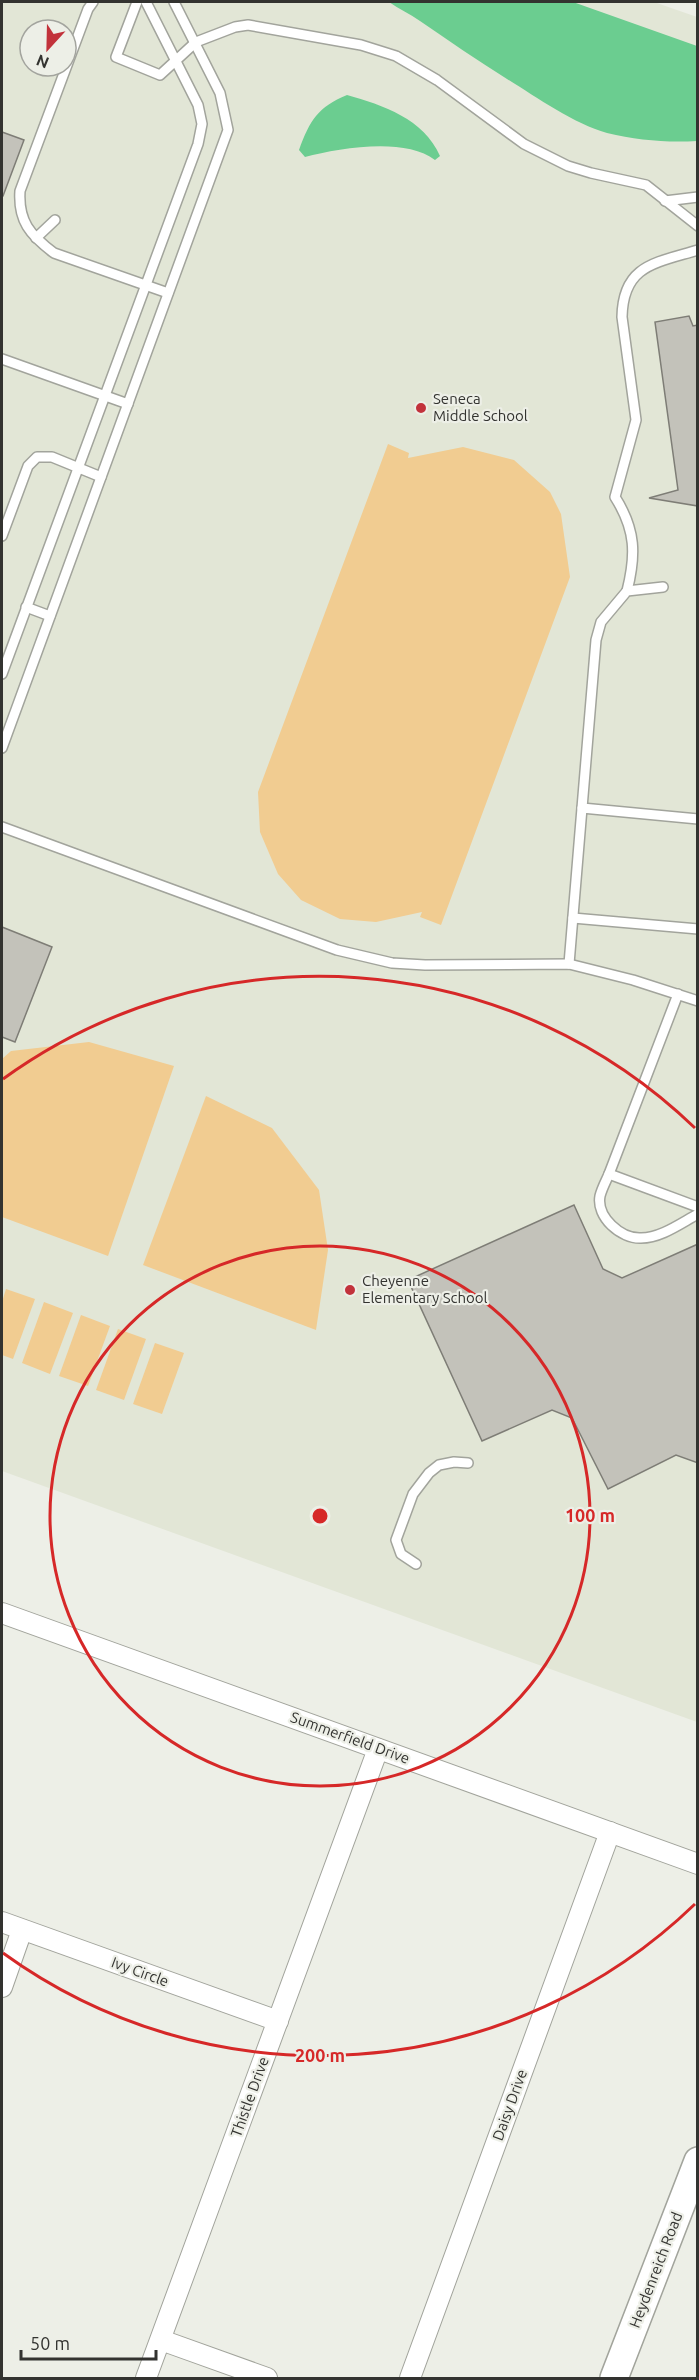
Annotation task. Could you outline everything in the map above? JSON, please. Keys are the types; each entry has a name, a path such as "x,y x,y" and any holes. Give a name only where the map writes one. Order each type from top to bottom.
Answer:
{"street":[{"name":"Summerfield Drive","path":"2,1613 698,1864"},
{"name":"Thistle Drive","path":"146,2379 378,1749"},
{"name":"Daisy Drive","path":"410,2379 610,1832"},
{"name":"Ivy Circle","path":"2,1922 279,2021"},
{"path":"2,1987 22,1930"},
{"name":"Heydenreich Road","path":"614,2379 698,2161"},
{"path":"161,2340 267,2379"}],"lane":[{"path":"93,2 88,9 20,191 19,208 26,226 54,253 168,293"},
{"path":"137,2 116,57 160,75 196,42 235,27 248,25 361,45 396,56 437,80 506,132 538,152 591,173 646,185 698,226"},
{"path":"2,674 198,144 202,124 198,105 146,2"},
{"path":"2,748 228,130 220,93 174,2"},
{"path":"665,201 698,197"},
{"path":"36,238 55,220"},
{"path":"569,964 596,640 601,622 627,591 632,570 632,531 626,514 615,497 636,420 622,317 622,301 627,285 637,272 650,264 698,250"},
{"path":"2,359 128,404"},
{"path":"2,536 28,466 37,457 52,457 101,477"},
{"path":"627,591 663,587"},
{"path":"26,608 50,616"},
{"path":"2,714 13,718"},
{"path":"582,808 698,819"},
{"path":"2,827 355,955 392,963 425,965 569,964 622,976 698,1001"},
{"path":"573,918 698,929"},
{"path":"678,994 600,1197 603,1215 625,1235 642,1239 663,1232 698,1214"},
{"path":"609,1174 698,1207"},
{"path":"416,1564 401,1554 396,1540 413,1494 429,1473 439,1465 454,1462 468,1463"}],"shaded area":[{"path":"2,2 654,2 697,17 697,1722 2,1471"},
{"path":"389,2 573,2 697,46 697,141 663,141 594,129 543,102"},
{"path":"347,95 401,115 424,132 440,156 435,160 407,149 372,146 336,150 305,157 299,150 311,123 329,104"},
{"path":"388,444 409,453 408,458 463,447 514,460 550,492 561,514 570,577 441,925 420,917 422,912 376,922 340,919 301,900 278,874 260,832 258,792"},
{"path":"89,1042 174,1066 108,1256 2,1217 2,1059 11,1051"},
{"path":"206,1096 272,1128 319,1190 328,1250 316,1330 143,1265"},
{"path":"6,1289 35,1299 13,1359 2,1355 2,1302"},
{"path":"44,1302 73,1313 50,1374 22,1363"},
{"path":"81,1315 110,1326 88,1386 59,1376"},
{"path":"118,1329 146,1339 124,1400 96,1390"},
{"path":"155,1343 184,1353 162,1414 133,1404"}],"building":[{"path":"2,132 24,140 3,196 2,196"},
{"path":"689,316 693,326 698,325 698,506 649,498 678,490 655,322"},
{"path":"2,927 52,947 15,1042 2,1037"},
{"name":"Cheyenne Elementary School","path":"574,1205 603,1269 622,1278 698,1244 698,1463 676,1455 608,1489 572,1418 552,1410 482,1441 408,1280"}],"place":[{"name":"Seneca Middle School","path":"421,408"},
{"name":"Cheyenne Elementary School","path":"350,1290"}]}
